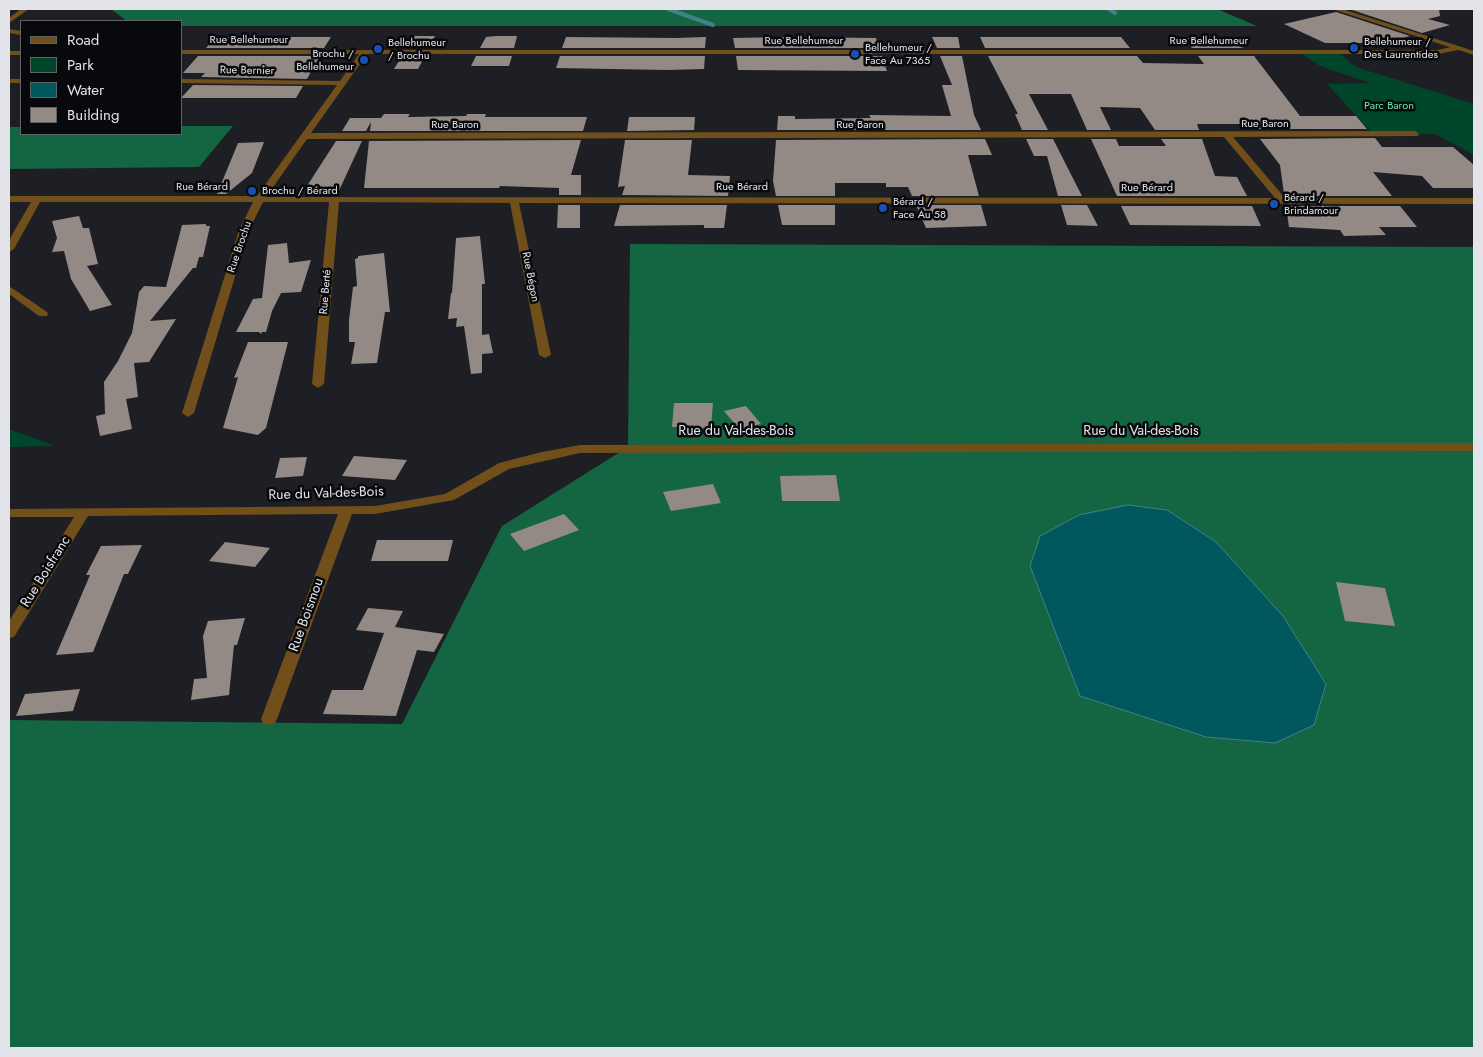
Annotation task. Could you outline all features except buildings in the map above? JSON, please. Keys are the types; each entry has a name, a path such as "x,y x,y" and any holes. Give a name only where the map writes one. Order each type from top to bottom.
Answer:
{"street":[{"path":"9,21 25,9"},
{"path":"1336,9 1474,53"},
{"name":"Rue Bellehumeur","path":"182,52 1438,52 1455,48"},
{"name":"Rue Brochu","path":"188,412 244,230 260,200 365,52"},
{"name":"Rue Bernier","path":"182,81 343,83"},
{"name":"Rue Baron","path":"305,136 1415,134"},
{"path":"1227,135 1282,200"},
{"name":"Rue Bérard","path":"9,199 1474,201"},
{"path":"9,249 37,199"},
{"name":"Rue Berté","path":"318,384 334,200"},
{"name":"Rue Bégon","path":"514,200 545,355"},
{"path":"9,289 43,314"},
{"name":"Rue du Val-des-Bois","path":"9,513 375,510 449,497 504,466 580,449 1474,447"},
{"name":"Rue Boismou","path":"269,719 346,511"},
{"name":"Rue Boisfranc","path":"9,633 84,512"}],"green space":[{"path":"1217,9 1257,26 182,26 182,20 126,20 112,10"},
{"name":"Parc Baron","path":"1302,54 1340,54 1356,67 1474,104 1474,155 1435,134 1372,133 1327,84 1370,83 1320,66"},
{"path":"182,126 233,126 199,167 9,169 9,127 20,127 20,135 182,135"},
{"path":"630,244 1474,247 1474,1048 9,1048 9,720 402,724 502,526 628,447"},
{"path":"9,429 55,446 9,447"}],"water":[{"path":"1128,505 1167,510 1216,542 1283,616 1326,684 1314,725 1275,743 1206,737 1080,696 1030,566 1040,536 1079,515"}],"waterway":[{"path":"668,9 713,25"},
{"path":"1109,9 1115,13"}],"place":[{"name":"Bellehumeur / Des Laurentides","path":"1354,48"},
{"name":"Bellehumeur / Brochu","path":"378,49"},
{"name":"Bellehumeur / Face Au 7365","path":"855,54"},
{"name":"Brochu / Bellehumeur","path":"364,60"},
{"name":"Brochu / Bérard","path":"252,191"},
{"name":"Bérard / Brindamour","path":"1274,204"},
{"name":"Bérard / Face Au 58","path":"883,208"}]}
